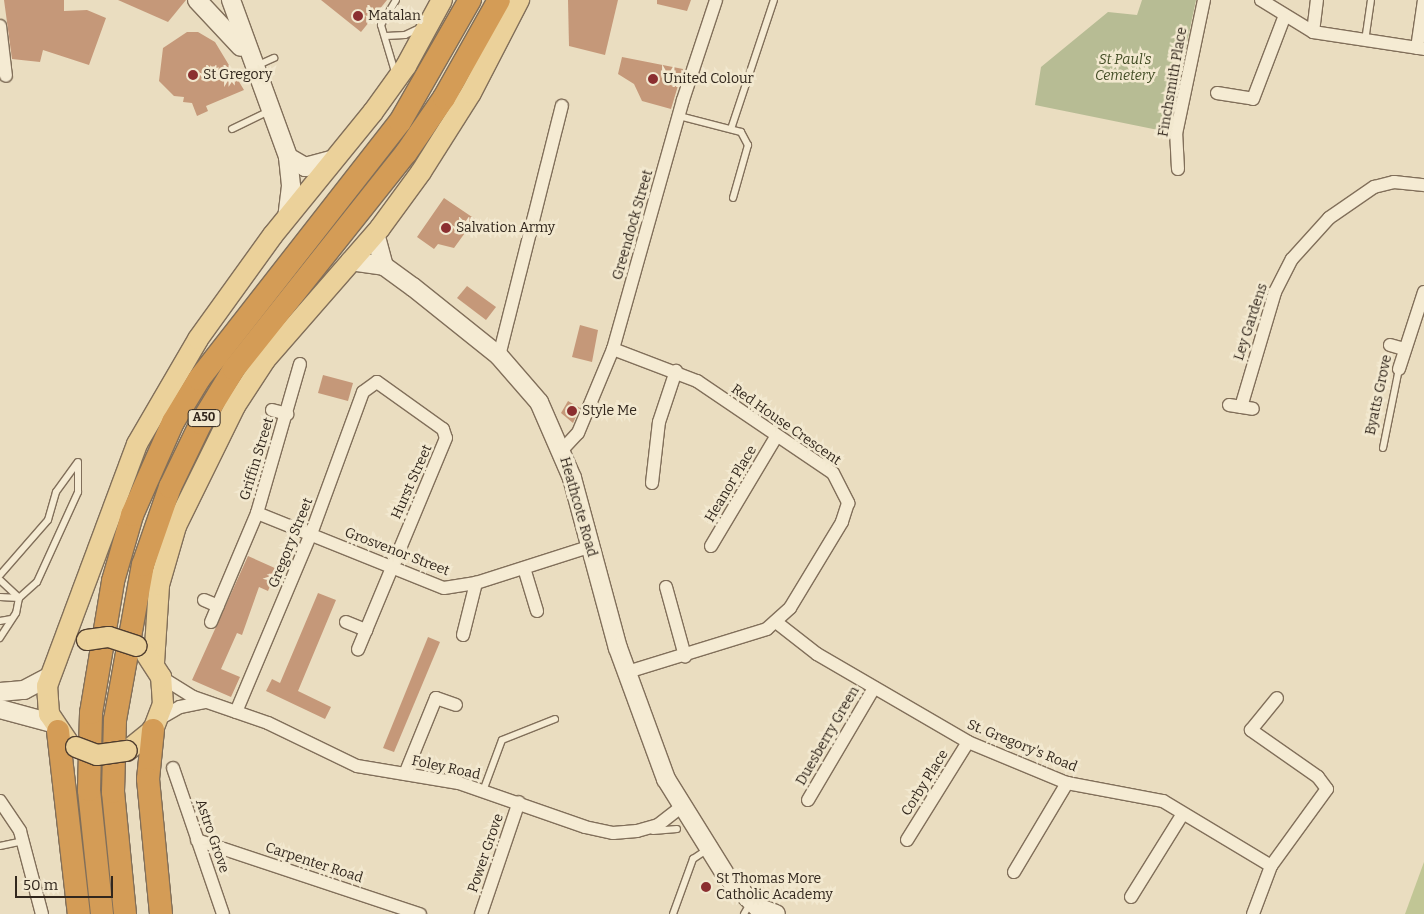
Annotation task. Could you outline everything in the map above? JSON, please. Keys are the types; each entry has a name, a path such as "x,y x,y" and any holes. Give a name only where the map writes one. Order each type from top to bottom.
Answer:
{"highway":[{"name":"A50","path":"102,914 89,790 91,713 113,581 132,515 173,422 199,379 395,130 440,60 470,0"},
{"name":"A50","path":"125,914 113,792 115,720 142,565 170,487 201,423 234,369 406,153 444,98 499,0"},
{"path":"156,725 148,779 161,914"},
{"path":"55,727 65,828 79,914"}],"main road":[{"path":"54,668 87,640 109,637 136,646 157,670 164,698 156,725 127,751 97,754 76,747 55,727 46,696 54,668 137,444 198,339 287,217 396,80 442,0"},
{"name":"A50","path":"157,670 159,585 176,526 235,406 265,360 375,233 470,93 519,0"}],"street":[{"path":"198,0 250,61"},
{"path":"230,0 250,61 288,157 291,186 287,217"},
{"name":"Greendock Street","path":"562,450 578,433 613,349 679,116 716,0"},
{"name":"Finchsmith Place","path":"1178,169 1176,134 1204,0"},
{"path":"1261,0 1284,18 1313,32 1365,42 1421,49 1424,0"},
{"path":"1313,32 1317,0"},
{"path":"1217,93 1253,99 1284,18"},
{"path":"0,26 6,76"},
{"path":"499,356 562,106"},
{"path":"288,157 305,168 332,160"},
{"name":"Ley Gardens","path":"1241,407 1275,292 1292,259 1329,218 1374,187 1394,182 1424,185"},
{"path":"375,233 384,266"},
{"name":"Heathcote Road","path":"350,261 384,266 499,356 540,402 562,450 627,672 662,770 681,808 748,908"},
{"name":"Byatts Grove","path":"1399,369 1424,292"},
{"name":"Byatts Grove","path":"1390,345 1404,349"},
{"name":"Red House Crescent","path":"613,349 676,371 833,473 848,503 833,538 790,608 767,629 685,656 627,672"},
{"name":"Griffin Street","path":"211,622 257,513 300,364"},
{"path":"652,483 660,422 676,371"},
{"name":"Hurst Street","path":"358,649 446,433 384,382 370,384"},
{"name":"Gregory Street","path":"236,712 311,534 370,384"},
{"name":"Griffin Street","path":"272,410 287,414"},
{"name":"Heanor Place","path":"711,546 776,437"},
{"name":"Griffin Street","path":"257,513 311,534"},
{"name":"Grosvenor Street","path":"311,534 392,569 444,588 476,583 589,547"},
{"path":"524,568 537,611"},
{"path":"463,635 476,583"},
{"path":"666,587 685,656"},
{"path":"204,600 218,606"},
{"path":"346,622 366,630"},
{"name":"St. Gregory's Road","path":"776,622 817,654 968,742 1067,783 1163,801 1182,815 1271,866"},
{"path":"0,692 24,690 54,668"},
{"name":"Foley Road","path":"157,670 205,702 268,723 357,766 406,774 483,791 519,802 585,827 613,833 638,831 658,825 681,808"},
{"name":"Duesberry Green","path":"808,800 874,688"},
{"path":"406,774 436,698 456,705"},
{"path":"1253,914 1271,866 1327,789 1318,777 1251,730 1277,698"},
{"name":"Foley Road","path":"156,725 180,707 205,702"},
{"path":"0,709 55,727"},
{"name":"Corby Place","path":"907,840 968,742"},
{"name":"Astro Grove","path":"173,768 223,914"},
{"path":"1014,872 1067,783"},
{"path":"0,801 23,841 42,914"},
{"name":"Power Grove","path":"481,914 519,802"},
{"path":"1131,897 1182,815"},
{"name":"Carpenter Road","path":"197,840 420,914"},
{"path":"748,908 776,914"}],"lane":[{"path":"396,0 381,25 386,36 396,80"},
{"path":"731,129 774,0"},
{"path":"1365,42 1371,0"},
{"path":"386,36 405,36 430,22"},
{"path":"250,61 274,58"},
{"path":"232,128 271,111"},
{"path":"679,116 741,132 748,145 733,198"},
{"name":"Byatts Grove","path":"1383,448 1399,369"},
{"path":"0,575 48,520 56,492 78,462 78,492 64,526 37,582 19,598 16,613 0,638"},
{"path":"0,580 19,598"},
{"path":"0,597 19,598"},
{"path":"0,621 7,622 16,613"},
{"path":"483,791 502,740 555,719"},
{"path":"638,831 677,828"},
{"path":"0,846 23,841"},
{"path":"673,914 694,859 708,849"}],"green space":[{"name":"St Paul's Cemetery","path":"1142,0 1196,0 1168,132 1035,105 1041,67 1108,12 1137,15"},
{"path":"1424,862 1424,914 1405,914"}],"building":[{"path":"4,0 64,0 64,11 87,10 106,18 89,65 43,50 40,62 12,59"},
{"path":"118,0 186,0 168,22"},
{"name":"Matalan","path":"321,0 387,0 361,32"},
{"path":"568,0 618,0 605,55 569,46"},
{"path":"657,0 691,0 687,11 657,4"},
{"name":"St Gregory","path":"187,32 198,32 215,42 244,90 206,106 208,111 197,116 192,103 183,102 184,97 174,96 159,81 163,48"},
{"name":"United Colour","path":"622,57 683,69 671,109 642,101 634,84 618,74"},
{"name":"Salvation Army","path":"444,198 475,219 454,248 438,244 434,249 417,237"},
{"path":"467,286 496,307 486,320 457,298"},
{"path":"580,325 598,330 592,362 572,357"},
{"path":"323,375 353,383 348,401 318,393"},
{"name":"Style Me","path":"568,401 580,408 573,423 561,413"},
{"path":"248,556 277,569 268,591 259,587 242,635 237,633 221,669 240,677 231,697 192,680"},
{"path":"318,593 336,600 298,691 331,707 325,719 266,691 272,679 280,683"},
{"path":"428,637 440,642 394,752 383,748"}],"place":[{"name":"Matalan","path":"358,16"},
{"name":"St Gregory","path":"193,75"},
{"name":"United Colour","path":"653,79"},
{"name":"Salvation Army","path":"446,228"},
{"name":"Style Me","path":"572,411"},
{"name":"St Thomas More Catholic Academy","path":"706,887"}]}
